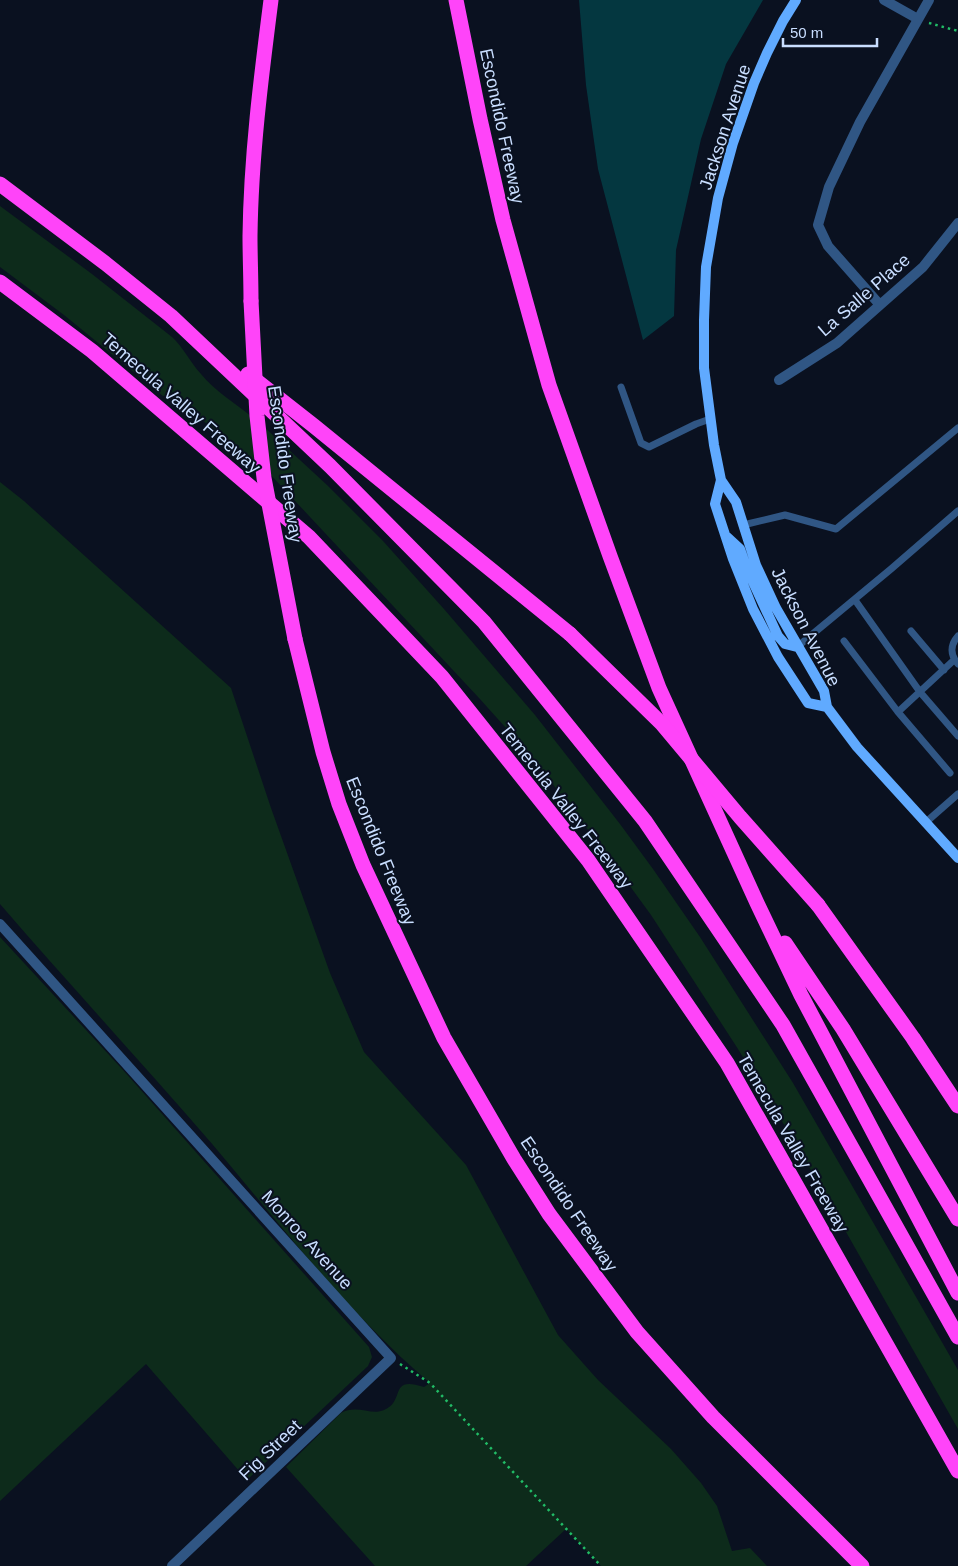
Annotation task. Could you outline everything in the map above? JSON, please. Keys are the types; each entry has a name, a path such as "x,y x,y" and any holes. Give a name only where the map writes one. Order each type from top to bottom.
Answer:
{"highway":[{"name":"Escondido Freeway","path":"271,0 260,80 250,235 251,300 257,416 264,478 295,639 323,752 339,804 362,865 444,1038 514,1159 549,1214 637,1332 713,1417 862,1566"},
{"name":"Escondido Freeway","path":"456,0 503,220 549,385 610,556 660,688 757,903"},
{"path":"0,184 105,263 314,426 570,634 662,724 740,818 818,905 914,1038 958,1106"},
{"name":"Temecula Valley Freeway","path":"0,282 92,351 309,537 442,677 588,860 727,1064 958,1471"},
{"path":"171,316 330,466 484,622 645,821 783,1025 958,1337"},
{"path":"757,903 843,1029 958,1219"},
{"path":"757,903 801,995 958,1293"}],"main road":[{"name":"Jackson Avenue","path":"796,0 783,21 754,83 733,144 718,198 706,267 704,368 710,419 721,480 736,502 756,565 776,608 797,647 824,690 827,707 857,747 958,858"},
{"name":"Jackson Avenue","path":"721,480 715,504 724,534 753,610 778,657 808,703 827,707"},
{"path":"724,534 740,549 747,569 778,636 786,644 797,647"}],"street":[{"path":"884,0 918,19"},
{"path":"880,305 828,246 818,225 830,188 860,122 929,0"},
{"name":"La Salle Place","path":"779,380 837,343 923,268 958,222"},
{"name":"Monroe Avenue","path":"0,924 390,1358"},
{"name":"Fig Street","path":"172,1566 390,1358"}],"lane":[{"path":"621,387 641,443 649,447 710,419"},
{"path":"743,525 786,515 836,529 958,428"},
{"path":"797,647 855,600 958,511"},
{"path":"855,600 920,692 958,736"},
{"path":"911,631 944,670"},
{"path":"898,712 944,670 956,662 951,649 958,636"},
{"path":"844,641 898,712 950,773"},
{"path":"925,823 958,794"}],"path":[{"path":"918,19 958,31"},
{"path":"390,1358 430,1383 601,1566"}],"shaded area":[{"path":"579,0 763,0 726,64 701,139 676,250 674,316 643,340 598,169 586,85"},
{"path":"0,206 92,274 172,337 207,380 252,417 261,470 173,395 163,396 64,315 0,267"},
{"path":"261,424 327,485 383,541 444,609 535,715 653,869 700,937 793,1083 958,1370 958,1429 800,1151 738,1049 651,915 531,756 268,472"},
{"path":"0,482 24,501 231,688 271,808 330,973 364,1052 466,1165 558,1335 598,1380 671,1449 701,1483 717,1506 732,1551 750,1548 767,1566 601,1566 566,1529 526,1566 375,1566 286,1467 341,1413 353,1410 374,1412 384,1410 391,1406 401,1387 406,1384 424,1387 430,1383 343,1299 213,1145 0,904"},
{"path":"0,937 123,1070 369,1347 372,1357 368,1366 247,1480 146,1364 0,1501"}]}
